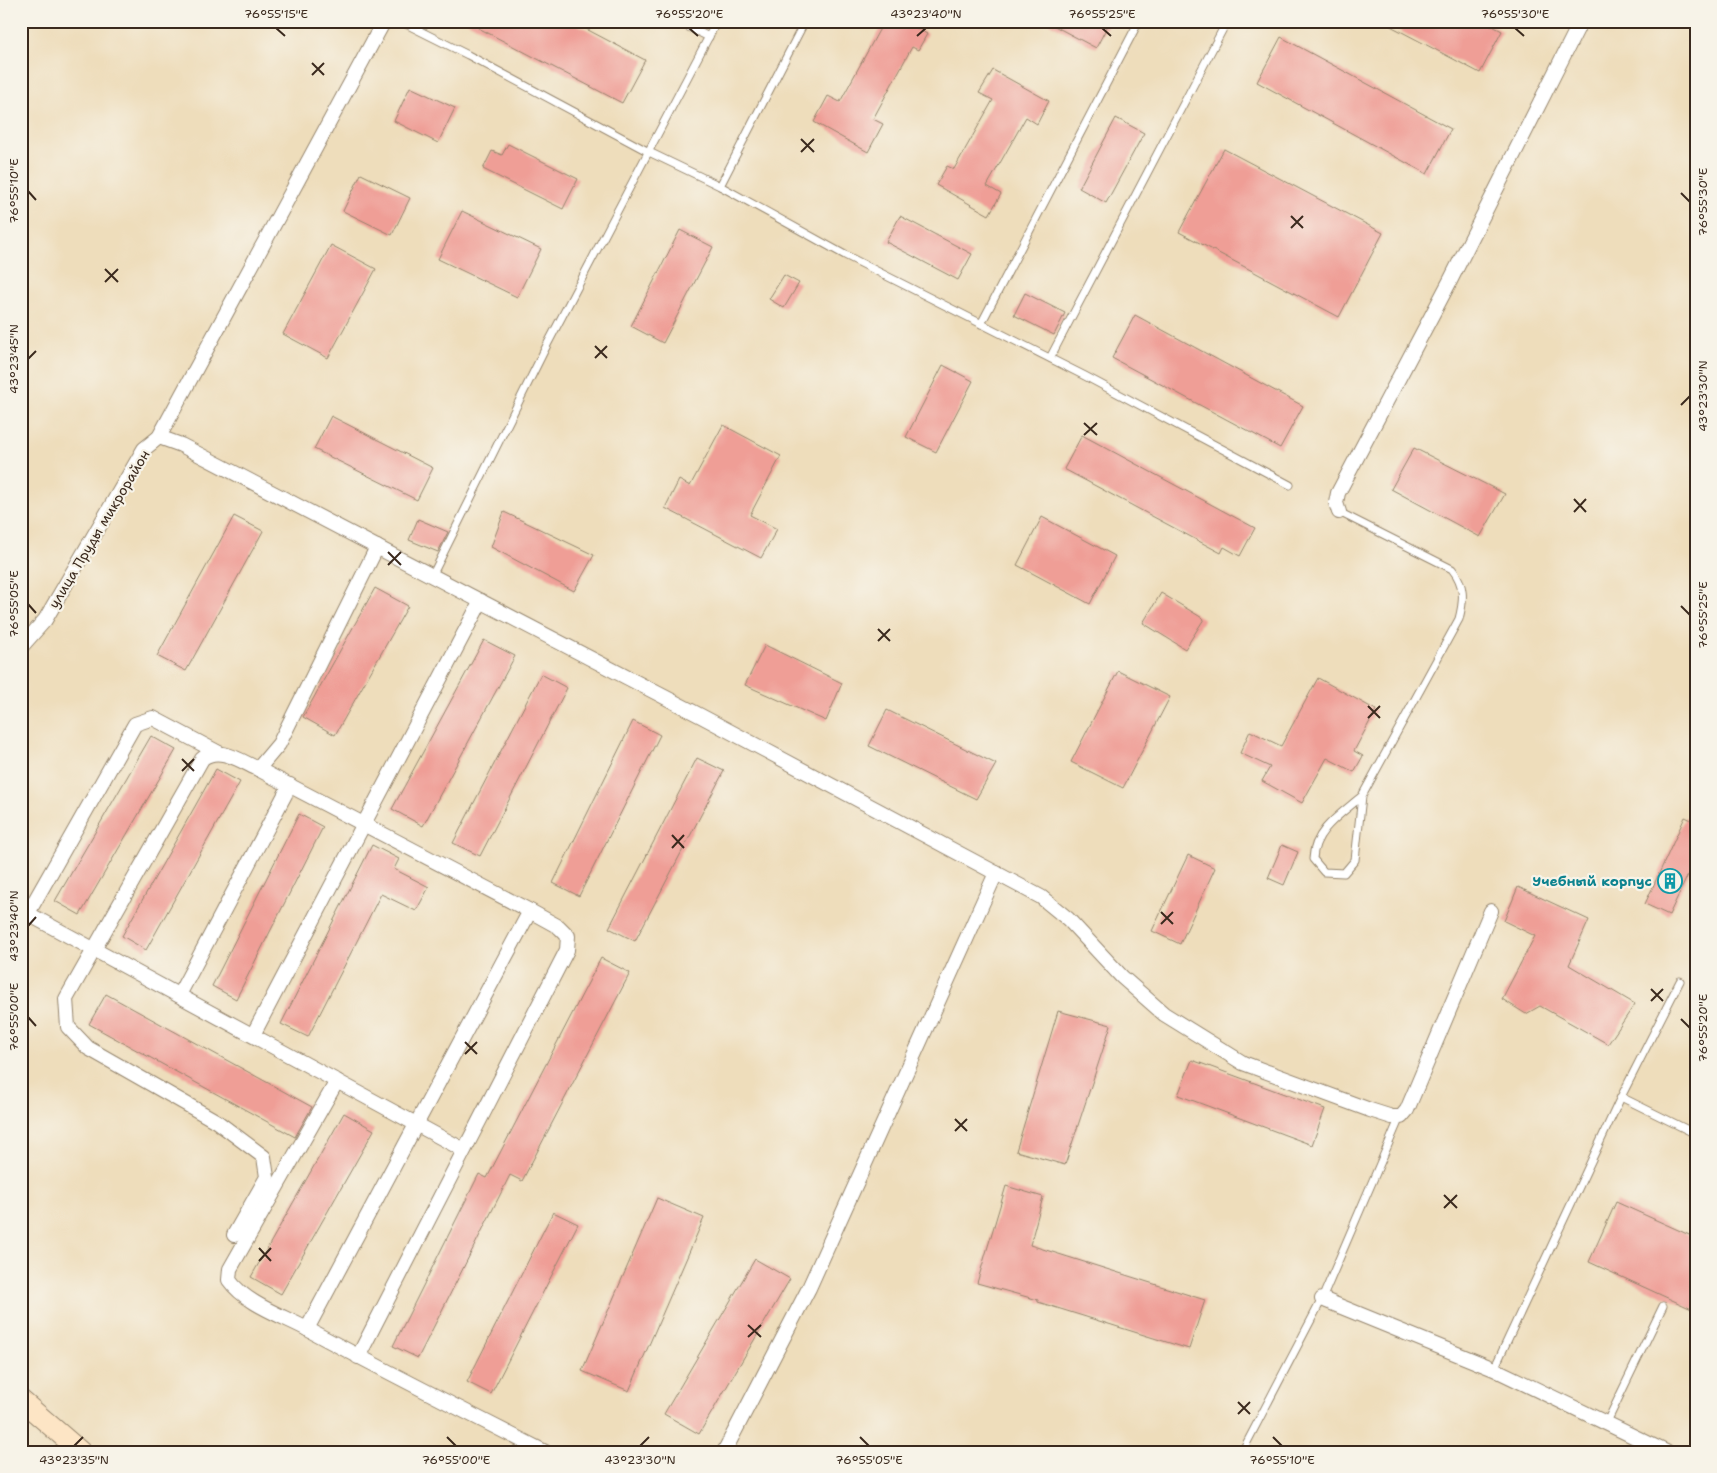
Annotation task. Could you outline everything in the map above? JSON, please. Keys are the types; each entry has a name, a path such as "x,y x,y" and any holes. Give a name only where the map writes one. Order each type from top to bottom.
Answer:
{"main road":[{"path":"21,1400 80,1452"}],"street":[{"name":"улица Пруды микрорайон","path":"21,647 45,620 144,449 159,437 384,21"},
{"path":"1339,512 1336,502 1338,493 1450,281 1581,21"},
{"path":"159,437 181,444 1041,897 1068,919 1122,977 1164,1014 1243,1063 1370,1110 1392,1117 1400,1117 1406,1110 1491,911"},
{"path":"258,769 279,744 377,547"},
{"path":"253,1035 481,601"},
{"path":"358,1357 567,950 568,936 559,927 530,911 258,769 219,753 153,718 135,724 24,911 464,1150"},
{"path":"219,753 210,753 202,760 66,999 68,1028 88,1048 216,1121 264,1157 267,1177 234,1235"},
{"path":"179,995 290,785"},
{"path":"724,1452 809,1288 996,873"},
{"path":"307,1329 530,911"},
{"path":"337,1081 230,1269 229,1280 235,1289 358,1357 546,1452"},
{"path":"1322,1299 1494,1369 1666,1452"}],"lane":[{"path":"400,21 468,55 649,152 720,186 845,255 1050,358 1290,485"},
{"path":"676,21 709,38"},
{"path":"432,576 547,345 717,21"},
{"path":"720,186 806,21"},
{"path":"981,324 1139,21"},
{"path":"1050,358 1227,21"},
{"path":"1339,512 1452,569 1460,579 1464,602 1459,619 1362,796 1324,829 1313,847 1313,859 1324,872 1344,873 1355,860 1362,796"},
{"path":"1494,1369 1621,1097 1680,981"},
{"path":"1621,1097 1696,1134"},
{"path":"1242,1452 1322,1299 1400,1117"},
{"path":"1606,1424 1663,1306"}],"building":[{"path":"465,21 571,21 645,60 622,103"},
{"path":"884,21 904,21 927,34 918,50 912,47 873,119 883,124 868,152 814,122 828,96 840,102"},
{"path":"1045,21 1110,21 1096,48"},
{"path":"1381,21 1483,21 1502,31 1480,73"},
{"path":"1281,37 1451,129 1427,174 1257,82"},
{"path":"993,70 1049,101 1037,124 1026,117 987,186 1001,194 989,215 936,185 947,166 954,169 993,100 979,93"},
{"path":"410,87 455,108 438,143 394,121"},
{"path":"1116,118 1144,133 1106,203 1079,188"},
{"path":"508,144 578,179 563,209 483,169 492,151 502,155"},
{"path":"1224,149 1383,233 1339,317 1179,232"},
{"path":"361,174 410,198 392,235 343,211"},
{"path":"462,211 541,249 517,297 438,259"},
{"path":"900,216 972,254 958,280 886,242"},
{"path":"680,230 713,247 663,343 631,326"},
{"path":"331,245 376,269 328,358 283,334"},
{"path":"784,275 799,283 784,308 769,299"},
{"path":"1025,293 1065,313 1054,335 1014,315"},
{"path":"1135,315 1303,406 1280,448 1112,358"},
{"path":"943,365 973,381 936,452 906,437"},
{"path":"331,416 433,468 417,500 314,449"},
{"path":"723,425 781,456 750,515 777,529 761,558 665,508 679,480 690,486"},
{"path":"1082,435 1255,528 1240,556 1224,547 1221,553 1064,469"},
{"path":"1414,448 1505,494 1480,537 1391,489"},
{"path":"504,512 594,555 574,591 491,547"},
{"path":"234,516 263,531 186,671 157,656"},
{"path":"1042,517 1115,556 1090,604 1017,565"},
{"path":"418,519 448,532 438,552 409,540"},
{"path":"375,588 408,606 335,735 303,717"},
{"path":"1161,593 1204,619 1185,649 1143,623"},
{"path":"484,640 515,656 423,826 392,809"},
{"path":"765,645 842,683 826,721 745,685"},
{"path":"1118,671 1170,697 1123,788 1071,762"},
{"path":"541,674 567,688 480,856 453,843"},
{"path":"1318,678 1376,710 1354,751 1363,756 1354,772 1327,758 1302,803 1262,781 1270,767 1240,753 1250,731 1281,746"},
{"path":"887,710 996,764 976,799 869,746"},
{"path":"633,721 660,735 579,896 553,883"},
{"path":"151,736 176,750 80,915 55,901"},
{"path":"697,758 724,771 635,941 609,928"},
{"path":"216,769 240,782 146,950 122,936"},
{"path":"299,814 323,827 236,999 212,986"},
{"name":"Учебный корпус","path":"1685,817 1696,822 1696,858 1669,915 1645,904"},
{"path":"372,845 399,859 394,869 429,887 416,911 381,894 308,1037 281,1024"},
{"path":"1282,845 1298,852 1284,885 1268,878"},
{"path":"1188,855 1215,868 1180,944 1152,931"},
{"path":"1518,887 1589,920 1569,965 1635,1004 1608,1044 1540,1006 1526,1014 1502,999 1535,936 1504,921"},
{"path":"601,958 630,973 522,1181 510,1175 418,1358 393,1346 479,1174 487,1178"},
{"path":"106,994 312,1107 295,1137 89,1024"},
{"path":"1058,1011 1111,1025 1065,1165 1016,1151"},
{"path":"1192,1060 1325,1109 1312,1145 1178,1095"},
{"path":"344,1113 374,1130 281,1294 251,1277"},
{"path":"1006,1186 1043,1197 1030,1245 1205,1300 1189,1349 1038,1302 1038,1300 977,1283"},
{"path":"657,1198 704,1218 629,1391 582,1371"},
{"path":"1616,1202 1696,1238 1696,1311 1589,1262"},
{"path":"553,1212 578,1224 491,1394 467,1382"},
{"path":"755,1259 790,1279 699,1434 664,1414"}],"place":[{"name":"Учебный корпус","path":"1670,881"}]}
